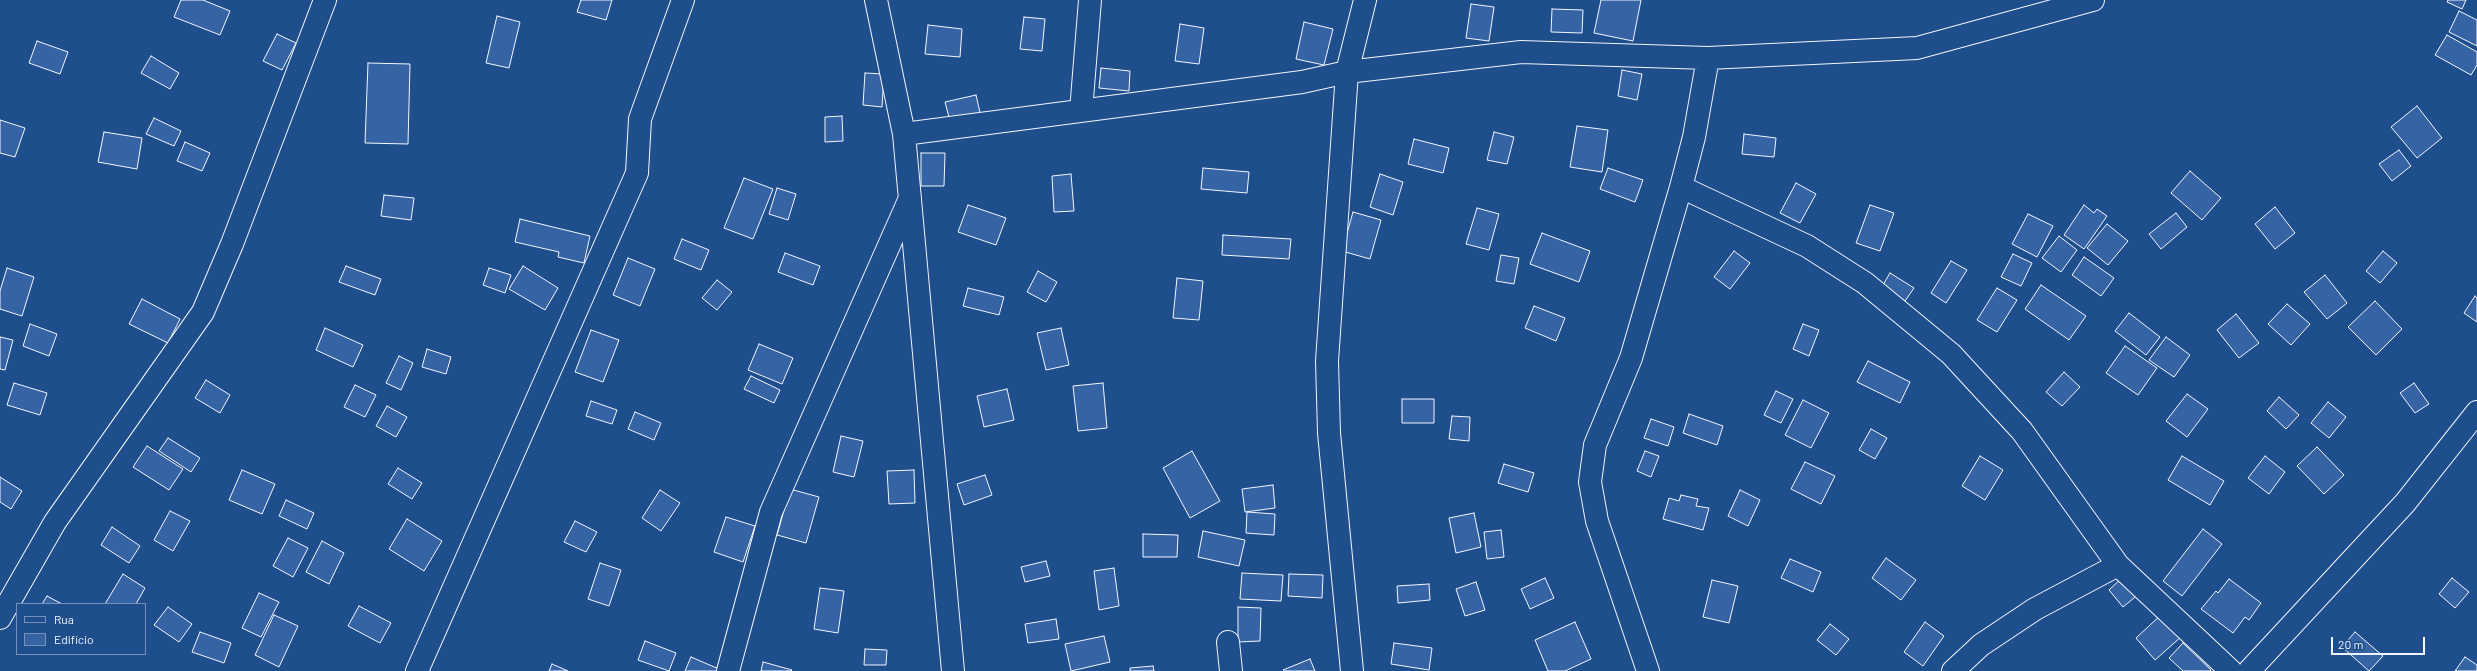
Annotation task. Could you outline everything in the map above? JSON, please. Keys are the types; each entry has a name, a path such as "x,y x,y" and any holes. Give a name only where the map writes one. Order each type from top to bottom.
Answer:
{"street":[{"path":"0,618 55,522 203,312 232,244 325,0"},
{"path":"417,671 637,173 640,118 683,0"},
{"path":"876,0 904,134 953,671"},
{"path":"1081,111 1090,0"},
{"path":"1352,671 1329,433 1327,361 1347,72 1365,0"},
{"path":"904,134 1302,82 1347,72 1521,52 1708,58 1917,48 2093,0"},
{"path":"1648,671 1597,521 1590,482 1595,445 1631,358 1681,188 1694,137 1708,58"},
{"path":"1681,188 1807,246 1865,283 1951,354 2022,431 2118,565 2232,671"},
{"path":"728,671 771,512 910,197"},
{"path":"2249,671 2405,503 2477,412"},
{"path":"1953,671 1981,645 2035,609 2118,565"},
{"path":"1228,642 1232,671"}],"building":[{"path":"181,0 203,0 230,11 220,35 174,17"},
{"path":"581,0 612,0 606,20 577,12"},
{"path":"1601,0 1641,0 1633,41 1594,33"},
{"path":"2448,0 2466,0 2462,9 2447,2"},
{"path":"1471,4 1494,7 1489,41 1466,38"},
{"path":"1552,9 1583,10 1582,33 1551,32"},
{"path":"2459,11 2477,20 2477,46 2449,32"},
{"path":"497,16 520,22 509,68 486,63"},
{"path":"1024,17 1045,19 1042,51 1020,49"},
{"path":"1304,22 1333,29 1324,65 1296,59"},
{"path":"1180,24 1204,28 1199,64 1175,61"},
{"path":"928,25 962,29 960,57 925,54"},
{"path":"277,34 296,43 282,70 263,61"},
{"path":"2447,35 2477,52 2477,65 2471,75 2435,55"},
{"path":"37,41 68,52 60,74 29,63"},
{"path":"151,56 179,73 170,89 141,73"},
{"path":"368,63 410,64 408,144 365,143"},
{"path":"1101,68 1130,71 1129,91 1099,88"},
{"path":"1622,70 1642,74 1637,100 1618,96"},
{"path":"865,73 884,74 882,107 863,105"},
{"path":"976,95 981,117 951,125 945,102"},
{"path":"2417,106 2442,138 2417,158 2391,127"},
{"path":"842,116 843,141 825,142 825,117"},
{"path":"154,118 181,131 174,146 146,134"},
{"path":"0,120 25,128 15,157 0,153"},
{"path":"1577,126 1608,130 1602,172 1570,167"},
{"path":"104,132 142,138 137,169 98,162"},
{"path":"1494,132 1514,137 1507,164 1487,160"},
{"path":"1744,134 1776,138 1774,157 1742,154"},
{"path":"1414,139 1449,148 1443,173 1408,164"},
{"path":"185,142 210,153 202,171 177,161"},
{"path":"2399,150 2411,166 2392,181 2379,164"},
{"path":"921,153 945,153 944,186 921,186"},
{"path":"1203,168 1249,172 1247,193 1201,189"},
{"path":"1608,168 1643,180 1635,202 1600,189"},
{"path":"2190,171 2221,198 2202,220 2171,193"},
{"path":"1071,174 1074,211 1054,212 1052,176"},
{"path":"1380,174 1403,182 1393,215 1370,207"},
{"path":"744,178 773,189 753,239 724,228"},
{"path":"1796,183 1816,194 1800,223 1780,213"},
{"path":"777,188 796,194 788,220 769,214"},
{"path":"384,195 414,198 411,220 381,216"},
{"path":"968,205 1006,218 996,245 958,232"},
{"path":"1870,205 1894,213 1880,251 1856,243"},
{"path":"2084,205 2094,213 2097,209 2107,216 2084,249 2064,235"},
{"path":"2275,207 2295,233 2275,249 2255,224"},
{"path":"1477,208 1499,214 1489,250 1466,244"},
{"path":"1353,212 1381,220 1370,259 1342,251"},
{"path":"2176,213 2187,227 2161,249 2149,234"},
{"path":"2028,214 2053,226 2037,257 2012,244"},
{"path":"520,219 590,236 584,263 558,257 559,252 515,242"},
{"path":"2107,224 2128,241 2108,265 2087,248"},
{"path":"1542,233 1590,251 1579,282 1530,264"},
{"path":"1223,235 1291,239 1289,259 1222,255"},
{"path":"2059,236 2077,250 2061,272 2042,258"},
{"path":"682,239 709,250 701,270 674,259"},
{"path":"1734,251 1750,263 1730,289 1714,277"},
{"path":"2383,251 2397,263 2380,283 2366,271"},
{"path":"785,253 820,266 813,285 778,272"},
{"path":"2013,254 2032,263 2021,286 2001,277"},
{"path":"1501,255 1519,258 1514,284 1496,281"},
{"path":"2084,257 2114,278 2101,296 2072,275"},
{"path":"628,258 655,269 640,306 613,295"},
{"path":"1951,261 1967,270 1946,303 1931,293"},
{"path":"346,266 381,279 375,295 339,282"},
{"path":"523,266 558,288 545,310 509,289"},
{"path":"7,268 34,277 22,316 0,309 0,291"},
{"path":"489,268 511,275 505,293 483,285"},
{"path":"1038,271 1057,282 1046,302 1027,292"},
{"path":"1890,273 1914,288 1903,304 1880,290"},
{"path":"2325,275 2347,303 2327,319 2304,292"},
{"path":"1177,278 1203,281 1199,320 1173,318"},
{"path":"717,280 732,292 717,310 702,298"},
{"path":"2041,285 2086,316 2069,340 2025,309"},
{"path":"968,288 1004,297 999,315 963,306"},
{"path":"1997,288 2017,300 1997,332 1977,320"},
{"path":"2475,296 2477,298 2477,322 2464,313"},
{"path":"142,299 180,319 168,343 129,324"},
{"path":"2375,301 2402,329 2376,355 2348,327"},
{"path":"2287,304 2310,324 2291,345 2268,324"},
{"path":"1534,306 1565,318 1556,341 1525,328"},
{"path":"2129,313 2160,337 2146,355 2115,331"},
{"path":"2236,314 2259,343 2239,358 2217,330"},
{"path":"30,324 57,334 49,356 23,346"},
{"path":"1803,324 1819,330 1809,356 1793,349"},
{"path":"325,328 363,345 353,367 316,350"},
{"path":"1061,328 1069,365 1046,370 1037,333"},
{"path":"591,330 619,340 603,382 575,372"},
{"path":"0,337 13,340 5,370 0,369"},
{"path":"2166,337 2190,355 2174,377 2149,360"},
{"path":"759,344 793,358 782,384 748,370"},
{"path":"2125,346 2157,368 2138,395 2106,373"},
{"path":"427,349 451,357 446,374 422,367"},
{"path":"399,356 413,363 401,390 386,383"},
{"path":"1868,361 1910,382 1900,403 1857,382"},
{"path":"2064,372 2080,387 2062,406 2046,392"},
{"path":"751,376 780,390 774,403 744,389"},
{"path":"206,380 230,395 220,413 195,398"},
{"path":"14,383 47,393 40,415 7,405"},
{"path":"1103,383 1107,428 1078,431 1073,386"},
{"path":"2414,383 2429,404 2415,413 2400,393"},
{"path":"355,385 376,395 365,417 344,407"},
{"path":"1007,389 1014,420 984,427 977,396"},
{"path":"1776,391 1793,399 1781,423 1764,415"},
{"path":"2187,394 2208,409 2187,437 2166,421"},
{"path":"2279,397 2299,415 2286,429 2267,411"},
{"path":"1402,399 1434,399 1434,423 1402,423"},
{"path":"1803,400 1829,413 1811,448 1785,435"},
{"path":"591,401 617,410 612,424 586,416"},
{"path":"2328,402 2346,417 2329,438 2311,423"},
{"path":"387,406 407,417 396,437 376,426"},
{"path":"635,412 661,423 654,440 628,429"},
{"path":"1689,414 1723,426 1717,445 1683,433"},
{"path":"1452,416 1470,417 1469,441 1449,439"},
{"path":"1651,419 1674,427 1668,446 1644,438"},
{"path":"1871,429 1887,438 1875,459 1859,450"},
{"path":"841,436 863,441 854,477 833,472"},
{"path":"168,438 200,458 191,472 159,451"},
{"path":"147,446 183,469 169,490 133,467"},
{"path":"2317,447 2344,475 2324,494 2297,466"},
{"path":"1192,451 1220,501 1190,518 1163,468"},
{"path":"1645,451 1659,456 1651,477 1637,471"},
{"path":"1980,456 2003,470 1985,500 1962,486"},
{"path":"2182,456 2224,481 2210,505 2168,480"},
{"path":"2265,456 2285,472 2269,494 2248,478"},
{"path":"1805,462 1835,476 1821,504 1791,489"},
{"path":"1504,464 1534,473 1528,492 1498,483"},
{"path":"398,468 422,483 412,499 388,484"},
{"path":"242,470 275,484 262,514 229,500"},
{"path":"914,470 915,503 889,504 887,471"},
{"path":"985,475 992,495 964,505 957,484"},
{"path":"0,477 22,491 11,509 0,502"},
{"path":"1273,485 1275,508 1245,512 1242,489"},
{"path":"790,489 819,497 806,543 777,535"},
{"path":"660,490 680,503 661,531 642,518"},
{"path":"1740,490 1760,500 1748,526 1728,516"},
{"path":"1681,495 1698,499 1696,506 1709,508 1703,530 1663,519 1669,498 1679,501"},
{"path":"286,500 314,513 307,529 279,516"},
{"path":"170,511 190,521 173,551 154,540"},
{"path":"1247,512 1275,514 1274,535 1246,533"},
{"path":"1474,513 1481,547 1456,553 1449,518"},
{"path":"726,517 755,526 743,562 714,552"},
{"path":"407,519 442,541 424,571 389,549"},
{"path":"575,521 597,532 586,552 564,542"},
{"path":"112,527 140,546 129,563 101,545"},
{"path":"2203,529 2222,544 2182,596 2163,581"},
{"path":"1501,530 1504,557 1487,559 1484,532"},
{"path":"1203,531 1245,540 1239,566 1198,557"},
{"path":"1143,534 1178,535 1177,557 1143,557"},
{"path":"288,538 308,548 293,577 273,566"},
{"path":"322,541 344,553 329,584 306,572"},
{"path":"1886,558 1916,580 1901,600 1872,578"},
{"path":"1790,559 1821,572 1813,592 1781,578"},
{"path":"1046,561 1050,576 1025,582 1021,567"},
{"path":"600,563 621,570 609,606 588,599"},
{"path":"1114,568 1119,606 1099,610 1094,571"},
{"path":"1242,573 1283,575 1281,601 1240,599"},
{"path":"123,574 145,588 137,603 106,603"},
{"path":"1289,574 1323,575 1322,598 1288,596"},
{"path":"2125,575 2140,593 2123,607 2109,590"},
{"path":"1545,578 1554,598 1530,609 1521,589"},
{"path":"2452,578 2469,592 2455,608 2439,594"},
{"path":"2229,579 2261,603 2249,620 2245,617 2233,633 2201,609 2216,591 2218,593"},
{"path":"1712,580 1738,586 1729,623 1703,617"},
{"path":"1476,582 1485,610 1465,616 1456,589"},
{"path":"1429,584 1430,600 1398,603 1397,586"},
{"path":"820,588 844,591 838,633 814,629"},
{"path":"259,593 279,602 261,637 242,628"},
{"path":"47,596 60,603 43,603"},
{"path":"359,606 391,623 380,643 348,626"},
{"path":"168,607 192,624 179,642 154,625"},
{"path":"1238,607 1261,608 1260,641 1238,642"},
{"path":"2162,614 2182,636 2155,660 2136,638"},
{"path":"274,615 298,626 279,667 255,655"},
{"path":"1056,619 1059,639 1028,643 1025,624"},
{"path":"1575,622 1591,659 1565,671 1548,671 1535,640"},
{"path":"1925,622 1944,636 1923,666 1904,652"},
{"path":"1830,624 1849,639 1836,655 1817,640"},
{"path":"200,632 231,643 224,663 192,652"},
{"path":"2355,632 2383,656 2369,671 2342,647"},
{"path":"1104,636 1110,662 1071,671 1065,644"},
{"path":"645,641 676,653 669,671 638,660"},
{"path":"1394,643 1432,648 1429,670 1391,664"},
{"path":"2183,643 2211,670 2210,671 2183,671 2169,658"},
{"path":"865,649 887,650 886,665 864,665"},
{"path":"691,657 719,669 719,671 685,671"},
{"path":"2465,657 2477,665 2477,671 2455,671"},
{"path":"1310,659 1315,671 1283,670"},
{"path":"763,662 792,670 761,671"},
{"path":"552,664 568,671 549,671"},
{"path":"1153,666 1154,671 1130,671 1130,668"}]}
